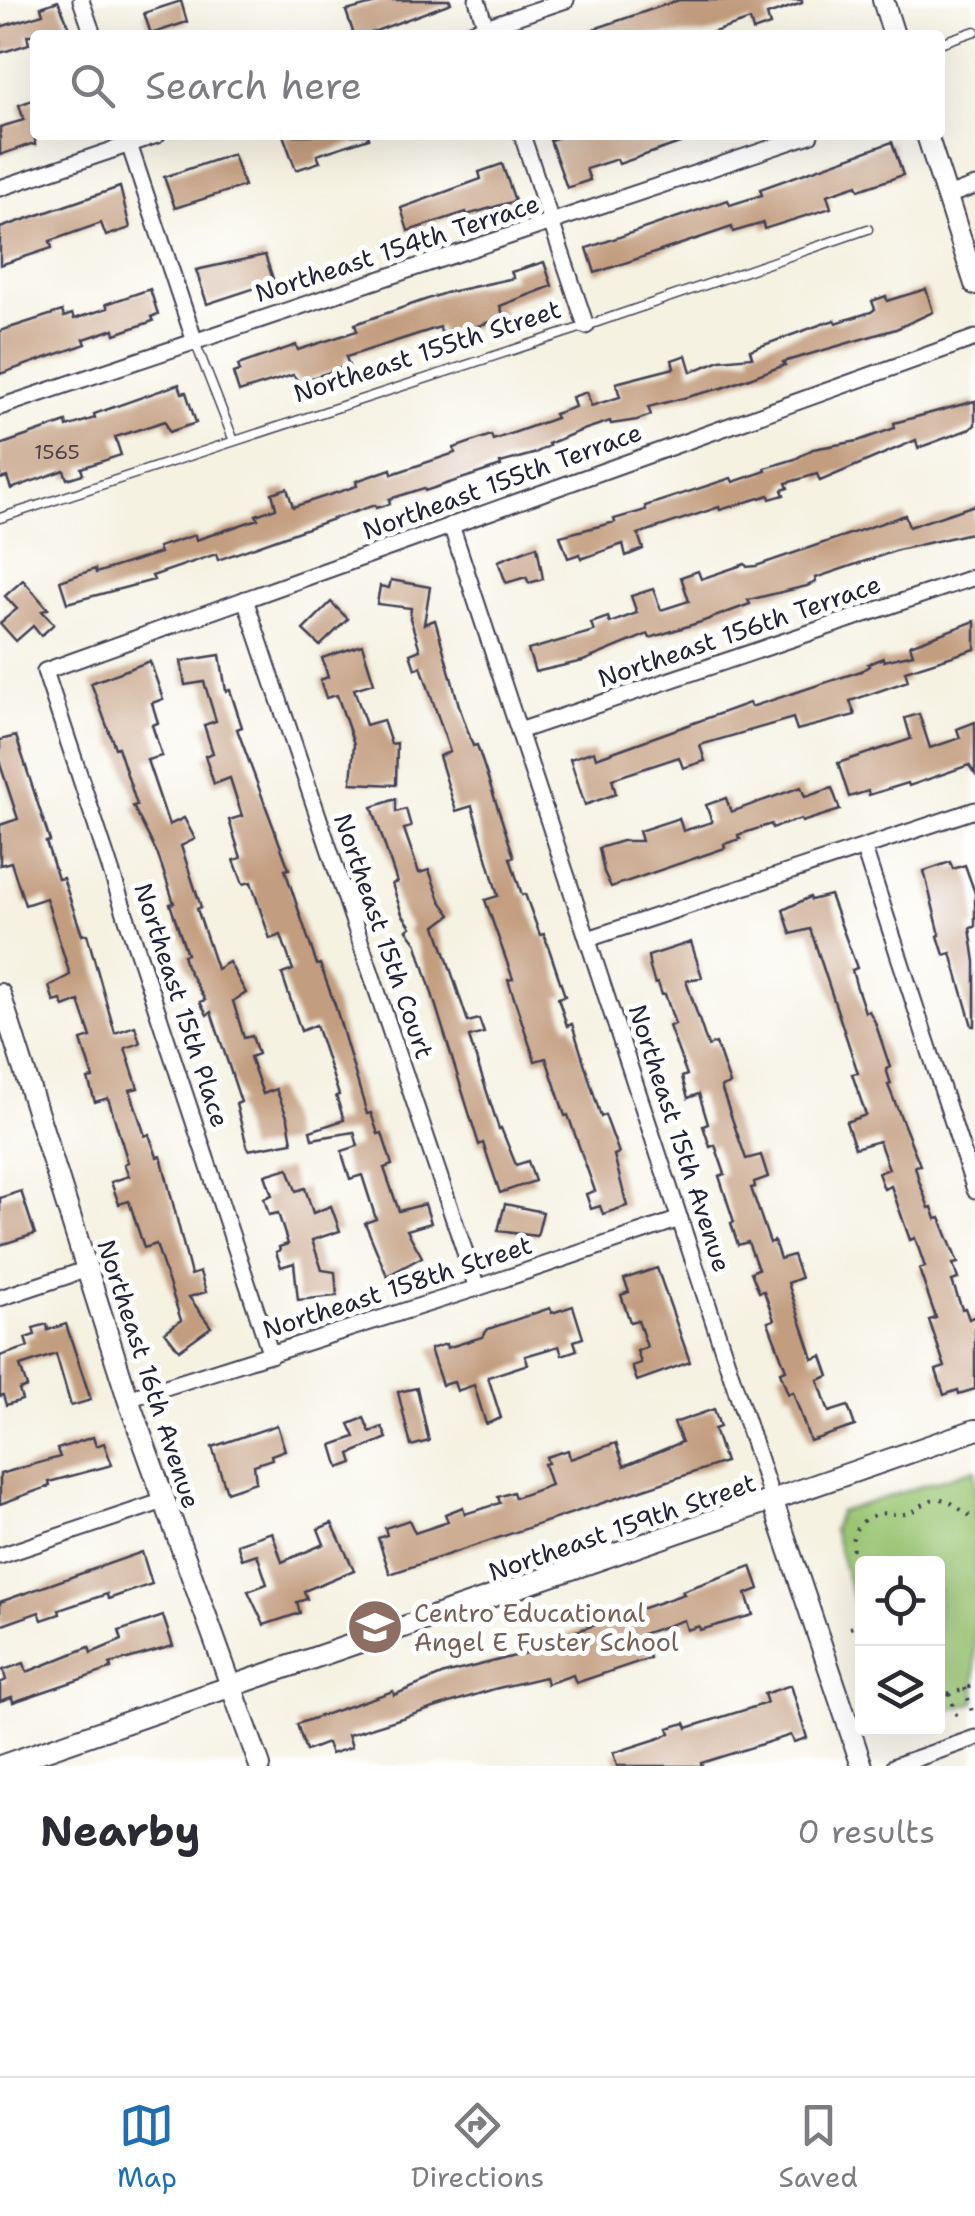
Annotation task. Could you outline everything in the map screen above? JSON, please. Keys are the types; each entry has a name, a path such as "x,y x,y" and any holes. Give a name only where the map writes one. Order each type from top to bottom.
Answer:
{"street":[{"path":"81,0 91,30"},
{"path":"477,0 487,30"},
{"path":"490,30 566,0"},
{"path":"883,0 892,30"},
{"path":"0,188 127,140 195,342"},
{"path":"524,140 586,326"},
{"name":"Northeast 154th Terrace","path":"0,407 795,140"},
{"path":"929,140 975,284"},
{"path":"947,196 975,186"},
{"name":"Northeast 155th Terrace","path":"45,670 975,338"},
{"name":"Northeast 15th Avenue","path":"452,526 862,1766"},
{"name":"Northeast 156th Terrace","path":"520,731 975,577"},
{"name":"Northeast 15th Court","path":"245,599 477,1288"},
{"name":"Northeast 15th Place","path":"45,670 271,1355"},
{"path":"588,939 975,810"},
{"path":"864,850 975,1190"},
{"name":"Northeast 16th Avenue","path":"0,994 128,1399 260,1766"},
{"name":"Northeast 158th Street","path":"128,1399 680,1219"},
{"path":"0,1298 88,1269"},
{"name":"Northeast 159th Street","path":"0,1766 975,1430"},
{"path":"0,1556 164,1501"},
{"path":"895,1766 975,1738"}],"lane":[{"path":"945,41 975,31"},
{"name":"Northeast 155th Street","path":"0,518 868,229"},
{"path":"195,342 234,441"}],"path":[{"path":"855,1558 850,1542 858,1528 873,1516 886,1512 904,1514 937,1498 975,1518"},
{"path":"850,1628 855,1627"},
{"path":"945,1694 975,1685"},
{"path":"965,1688 972,1712"},
{"path":"949,1693 957,1717"}],"green space":[{"path":"975,1469 975,1702 945,1712 945,1556 855,1556 855,1605 833,1530 839,1512"}],"building":[{"path":"387,0 451,3 378,30 352,30 346,11"},
{"path":"679,0 802,0 767,15 770,25 756,30 750,20 720,30 591,30"},
{"path":"58,1 71,30 30,30 29,44 0,53 0,27 43,14 41,7"},
{"path":"181,1 187,22 150,30 144,13"},
{"path":"30,101 30,140 35,140 35,145 0,155 0,127 24,120 19,105"},
{"path":"285,140 363,140 317,155 320,162 296,170"},
{"path":"550,140 688,140 619,164 617,159 586,169 590,180 567,188"},
{"path":"892,142 903,175 859,190 857,185 827,195 831,208 764,229 763,223 733,232 732,227 595,273 587,248 728,200 730,205 762,195 760,189"},
{"path":"233,154 244,186 175,208 164,177"},
{"path":"502,164 515,201 408,231 401,208 481,179 479,172"},
{"path":"120,187 130,228 106,236 101,223 50,241 52,248 0,265 0,228"},
{"path":"265,255 274,282 207,304 196,270"},
{"path":"544,262 552,286 500,306 504,317 466,330 471,344 456,349 450,330 441,333 440,327 346,357 349,366 299,382 293,375 239,392 233,373 240,371 238,365 296,345 298,350 357,331 355,324 445,293 514,278 511,272"},
{"path":"150,289 158,314 151,317 153,321 84,339 86,344 0,374 0,331 62,311 64,317 72,314 74,319"},
{"path":"926,289 933,312 896,329 783,362 785,365 722,388 648,407 651,415 611,424 610,421 580,431 533,454 500,463 501,466 389,499 390,504 376,508 375,505 218,560 216,554 152,576 154,580 67,603 60,581 160,553 158,547 195,535 196,540 258,519 256,515 276,508 272,493 287,488 293,507 357,486 356,481 391,469 392,474 455,453 454,448 491,435 493,440 556,418 554,414 575,407 572,397 587,392 591,406 620,397 616,383 674,368 672,360 686,355 691,372 720,360 752,357 750,350 825,323 871,312 875,309 872,301 886,296 887,301"},
{"path":"179,384 182,393 186,392 196,423 169,432 165,421 115,437 121,455 81,468 83,474 67,479 64,470 11,489 7,477 0,479 0,445 66,422 67,427 95,418 94,414"},
{"path":"975,401 975,425 970,429 918,448 916,440 820,481 817,474 786,483 784,495 770,499 769,495 720,510 719,507 638,534 643,549 626,556 623,544 581,559 580,554 568,558 560,536 615,522 614,519 646,510 645,506 731,478 733,482 766,471 765,468 813,449 858,441 895,428 894,423"},
{"path":"975,505 975,532 898,550 815,578 816,582 807,586 748,600 750,604 701,622 650,638 648,634 583,661 535,672 528,650 594,631 591,623 608,617 610,623 637,613 631,596 653,589 661,610 689,601 681,577 698,571 701,579 745,564 756,566 905,515 909,527"},
{"path":"537,546 543,579 529,583 526,577 506,583 498,561"},
{"path":"23,580 48,609 42,611 54,624 41,636 33,626 16,641 0,623 17,609 5,596"},
{"path":"391,580 430,587 424,624 435,620 460,709 473,746 477,745 514,857 510,858 522,895 525,894 540,935 544,934 565,996 558,998 567,1026 572,1024 601,1117 605,1115 619,1153 614,1155 627,1206 603,1214 600,1206 591,1209 586,1194 595,1191 568,1115 565,1116 546,1058 535,1061 508,980 513,979 485,900 498,896 472,806 456,811 439,756 450,752 421,666 415,669 410,654 420,650 410,618 411,608 377,604 380,586 389,588"},
{"path":"331,602 348,619 320,646 303,630"},
{"path":"975,621 975,649 905,671 908,681 850,701 855,715 797,730 793,718 700,745 705,761 683,768 679,757 612,779 616,794 585,805 570,759 594,751 596,758 749,703 751,707 861,671 883,658 884,661 913,654 910,645"},
{"path":"362,645 374,683 354,689 366,725 383,720 391,744 397,743 396,785 351,783 354,744 337,695 326,698 320,680 328,677 322,658"},
{"path":"220,655 226,691 230,690 242,727 237,729 289,869 285,870 317,965 320,964 335,1005 367,1114 371,1113 378,1134 382,1133 392,1165 384,1168 399,1211 425,1204 431,1223 407,1230 422,1257 387,1276 365,1223 376,1219 362,1175 350,1179 343,1157 342,1151 358,1146 354,1132 312,1139 310,1131 344,1120 336,1096 339,1095 316,1025 301,1031 282,974 293,970 281,935 270,939 251,882 243,884 234,860 241,858 229,820 242,816 230,778 214,784 205,756 213,753 204,725 216,721 204,682 185,685 181,661"},
{"path":"150,661 163,699 152,703 158,723 152,725 162,756 147,760 169,825 184,818 195,839 181,846 201,907 197,909 217,969 229,962 246,993 233,1001 244,1038 252,1036 258,1054 250,1057 263,1094 276,1089 292,1142 248,1150 236,1104 241,1102 211,1012 207,1015 200,1002 205,1000 186,966 183,955 187,954 158,855 133,806 137,805 118,747 115,748 91,683"},
{"path":"919,714 930,748 960,738 957,729 975,722 975,774 969,765 909,786 908,783 849,797 838,763 911,739 905,718"},
{"path":"16,736 50,841 46,842 58,879 63,878 82,935 87,934 115,1033 135,1026 140,1043 125,1048 138,1088 130,1090 145,1136 149,1134 157,1157 161,1156 191,1275 200,1272 206,1292 189,1297 211,1327 179,1350 165,1332 181,1320 156,1244 144,1248 129,1201 119,1204 111,1182 129,1176 124,1164 128,1162 108,1098 95,1102 88,1079 93,1078 81,1040 91,1037 79,1001 64,1007 61,1000 54,1002 49,986 70,975 46,898 25,905 11,862 0,865 0,825 18,819 0,764 0,740"},
{"path":"801,787 805,797 832,788 840,810 738,835 740,839 724,844 725,848 611,887 599,848 622,841 642,841 639,831 679,818 683,831 712,822 706,805 726,798 731,812"},
{"path":"396,799 396,812 406,809 411,827 404,829 419,873 429,870 440,900 451,915 436,926 468,1022 479,1019 484,1033 469,1037 499,1129 516,1165 528,1161 535,1181 500,1193 483,1143 479,1145 416,942 407,930 411,927 392,884 397,882 372,807"},
{"path":"950,862 953,869 965,865 975,893 975,927 970,928 975,962 975,1026 951,953 944,955 924,871"},
{"path":"830,895 857,968 852,970 865,1012 869,1011 875,1022 890,1067 886,1069 891,1084 888,1085 920,1165 915,1166 919,1181 929,1208 932,1207 936,1219 940,1218 958,1263 953,1264 958,1279 952,1281 962,1309 965,1308 969,1319 975,1316 975,1389 959,1394 958,1390 944,1395 936,1370 945,1367 929,1320 936,1318 919,1269 925,1267 915,1238 910,1240 891,1186 884,1189 878,1173 889,1169 879,1141 855,1148 846,1122 866,1115 852,1074 858,1073 813,937 810,929 791,934 783,910 810,897 811,900"},
{"path":"691,942 702,977 686,981 708,1046 716,1043 730,1084 721,1087 746,1159 761,1155 768,1177 754,1182 755,1187 751,1188 770,1243 774,1241 780,1259 793,1255 801,1278 788,1283 813,1359 822,1356 829,1376 818,1380 829,1412 848,1406 855,1426 810,1441 793,1392 788,1394 780,1372 786,1370 768,1322 774,1320 764,1291 759,1292 751,1272 758,1269 748,1242 738,1245 719,1176 725,1174 703,1126 708,1124 699,1094 688,1098 682,1077 687,1075 669,1026 675,1024 665,994 655,984 650,968 648,956"},
{"path":"288,1168 296,1191 305,1188 313,1213 331,1206 340,1231 312,1240 322,1270 335,1272 337,1296 298,1300 294,1263 281,1267 276,1252 288,1244 278,1213 269,1215 264,1198 272,1195 265,1175"},
{"path":"21,1191 35,1234 0,1245 0,1198"},
{"path":"505,1204 543,1212 537,1236 498,1231"},
{"path":"657,1268 690,1362 637,1381 632,1366 641,1363 637,1351 647,1347 638,1320 630,1322 621,1295 629,1292 624,1279"},
{"path":"573,1306 583,1338 574,1341 577,1350 562,1355 559,1346 525,1356 528,1364 488,1377 501,1418 486,1424 474,1385 457,1391 454,1382 442,1385 430,1349 482,1337 488,1329 550,1308 552,1313"},
{"path":"47,1324 48,1330 66,1324 91,1400 71,1406 56,1354 20,1366 27,1387 19,1390 22,1400 6,1405 3,1395 0,1396 0,1356 28,1347 25,1338 35,1335 33,1328"},
{"path":"417,1388 429,1441 411,1446 398,1392"},
{"path":"714,1409 720,1427 714,1429 725,1462 390,1574 378,1538 387,1535 385,1528 409,1520 415,1533 448,1522 445,1514 463,1507 465,1514 500,1503 498,1497 513,1492 515,1498 551,1485 544,1464 548,1463 546,1457 568,1450 570,1459 616,1443 624,1466 682,1442 674,1423"},
{"path":"364,1418 370,1432 382,1427 387,1438 350,1454 353,1463 339,1468 332,1445 355,1437 349,1424"},
{"path":"277,1425 285,1450 254,1465 256,1482 227,1492 212,1447"},
{"path":"93,1437 96,1446 104,1443 112,1465 49,1482 50,1486 0,1504 0,1474 60,1457 57,1449"},
{"path":"332,1523 354,1570 304,1591 307,1599 297,1602 300,1613 264,1625 248,1591 267,1584 257,1554 242,1559 237,1544 272,1532 282,1562 324,1544 318,1529"},
{"path":"142,1552 152,1584 108,1599 107,1594 42,1620 39,1612 0,1626 0,1602"},
{"path":"751,1566 759,1589 746,1594 753,1615 700,1630 699,1626 687,1630 684,1620 642,1634 650,1658 576,1683 573,1675 547,1684 545,1677 494,1689 348,1735 352,1747 331,1754 327,1743 306,1751 297,1724 393,1691 394,1695 444,1674 527,1653 525,1649 684,1594 682,1591"},
{"path":"163,1616 173,1646 110,1664 111,1669 13,1702 12,1697 0,1701 0,1683 6,1680 3,1670 24,1663 27,1672 89,1647 91,1653 122,1640 119,1631"},
{"path":"791,1685 807,1738 794,1742 791,1735 701,1763 702,1766 617,1766 613,1753 663,1737 670,1733 668,1728 685,1723 687,1728 767,1703 764,1694"}],"place":[{"name":"Centro Educational Angel E Fuster School","path":"375,1627"}]}
